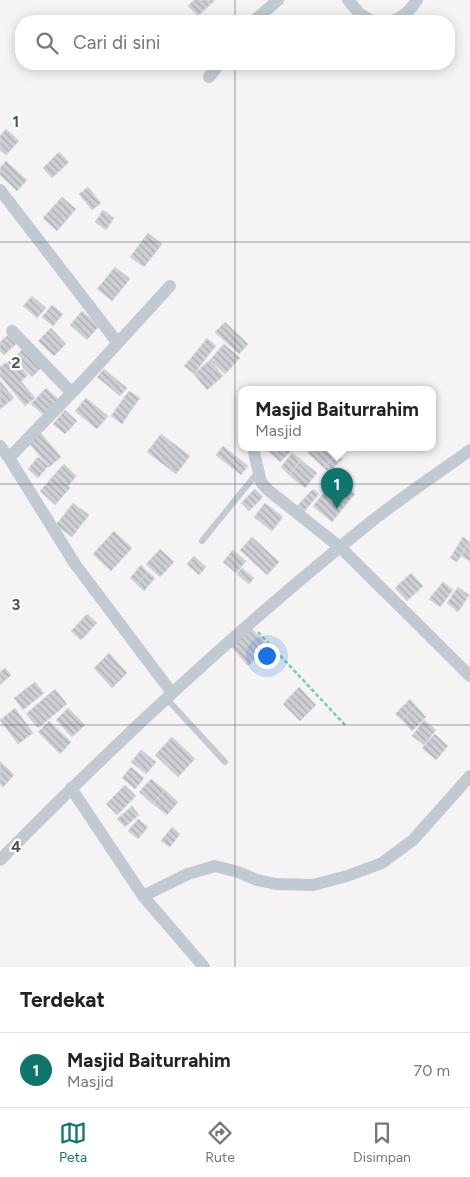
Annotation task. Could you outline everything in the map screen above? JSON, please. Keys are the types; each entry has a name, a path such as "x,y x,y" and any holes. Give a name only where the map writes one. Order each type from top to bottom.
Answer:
{"street":[{"path":"261,15 278,0"},
{"path":"348,0 362,15"},
{"path":"404,15 417,0"},
{"path":"209,77 214,70"},
{"path":"0,190 117,342"},
{"path":"9,458 72,393 170,286"},
{"path":"12,331 72,393"},
{"path":"0,446 75,564 170,696"},
{"path":"1,857 71,788 224,646 373,521 470,450"},
{"path":"254,451 262,482 268,490 341,548 470,676"},
{"path":"143,896 188,874 215,866 238,872 257,880 276,884 313,885 347,876 382,863 413,840 470,776"},
{"path":"71,788 143,896 204,967"}],"lane":[{"path":"202,541 258,471"},
{"path":"170,696 225,762"}],"path":[{"path":"251,623 346,726"}],"building":[{"path":"194,0 215,0 199,15 188,6"},
{"path":"6,129 19,141 6,155 0,150 0,136"},
{"path":"59,152 69,162 52,178 43,168"},
{"path":"6,161 27,180 17,191 0,175 0,168"},
{"path":"88,187 101,203 92,210 79,194"},
{"path":"62,197 76,209 57,231 43,218"},
{"path":"103,210 114,218 106,230 95,222"},
{"path":"148,233 162,244 144,267 130,257"},
{"path":"115,267 130,279 112,301 97,289"},
{"path":"32,296 46,308 37,318 23,306"},
{"path":"52,305 63,314 53,326 42,317"},
{"path":"82,311 99,326 87,340 70,325"},
{"path":"225,322 248,344 239,354 215,332"},
{"path":"51,328 66,344 54,356 38,341"},
{"path":"9,334 17,343 4,355 0,351 0,342"},
{"path":"207,338 216,346 206,358 197,351"},
{"path":"224,344 240,358 225,374 210,360"},
{"path":"24,348 42,367 32,377 14,358"},
{"path":"197,351 206,358 194,374 184,366"},
{"path":"12,358 28,375 21,381 35,398 25,406 0,376 0,367"},
{"path":"210,360 223,376 207,390 194,374"},
{"path":"104,369 127,388 120,396 97,377"},
{"path":"0,381 14,398 0,409"},
{"path":"46,388 58,399 44,415 31,404"},
{"path":"129,391 140,398 134,406 123,399"},
{"path":"86,398 108,416 97,429 75,411"},
{"path":"123,399 134,406 122,424 111,416"},
{"path":"65,410 77,421 65,434 53,424"},
{"path":"40,432 61,457 49,467 28,442"},
{"path":"161,434 190,456 176,474 147,452"},
{"path":"223,446 248,466 241,475 216,455"},
{"path":"268,451 291,451 280,462"},
{"path":"310,451 335,451 337,453 324,468 308,453"},
{"path":"292,453 301,460 289,475 281,467"},
{"path":"337,453 342,459 329,473 324,468"},
{"path":"38,457 48,466 38,478 28,469"},
{"path":"301,460 317,473 305,488 289,475"},
{"path":"64,464 76,476 68,486 55,474"},
{"path":"55,474 70,488 55,505 40,491"},
{"path":"336,478 355,494 332,522 313,506"},
{"path":"255,489 263,497 249,511 241,503"},
{"path":"313,489 319,494 303,513 296,507"},
{"path":"73,503 89,515 72,537 56,525"},
{"path":"265,503 283,517 272,531 254,517"},
{"path":"114,531 132,548 111,571 93,554"},
{"path":"252,537 279,562 267,575 240,550"},
{"path":"463,537 469,542 457,562 450,558"},
{"path":"470,541 470,561 461,556"},
{"path":"160,549 174,562 160,577 146,564"},
{"path":"233,550 246,561 236,573 223,562"},
{"path":"194,556 206,567 199,575 187,564"},
{"path":"141,565 148,572 137,584 130,578"},
{"path":"242,568 254,578 249,584 237,574"},
{"path":"148,572 155,578 144,591 137,584"},
{"path":"411,573 423,586 407,601 395,588"},
{"path":"443,582 453,590 440,607 429,599"},
{"path":"458,587 469,595 458,612 447,603"},
{"path":"87,614 97,623 81,640 71,631"},
{"path":"251,628 269,647 248,666 231,646"},
{"path":"109,653 127,673 112,688 94,668"},
{"path":"5,668 11,675 0,685 0,672"},
{"path":"35,682 44,693 23,710 14,698"},
{"path":"299,687 316,705 300,721 283,704"},
{"path":"55,689 67,704 38,728 26,714"},
{"path":"410,699 416,706 402,720 395,714"},
{"path":"416,706 426,717 412,731 402,720"},
{"path":"15,708 33,733 18,744 0,720"},
{"path":"68,708 85,725 72,737 56,720"},
{"path":"424,720 436,730 424,745 412,736"},
{"path":"49,721 71,742 60,754 38,732"},
{"path":"435,734 448,746 436,760 422,748"},
{"path":"172,737 195,759 178,777 155,755"},
{"path":"141,750 156,762 146,774 131,762"},
{"path":"0,761 14,775 3,787 0,784"},
{"path":"131,767 144,778 135,789 122,778"},
{"path":"151,779 165,790 153,804 139,792"},
{"path":"125,785 136,796 117,815 106,804"},
{"path":"165,790 178,802 167,815 153,804"},
{"path":"132,806 139,815 125,827 117,819"},
{"path":"138,819 148,827 138,839 128,831"},
{"path":"172,827 180,834 170,847 161,841"}],"place":[{"name":"Masjid Baiturrahim","path":"337,509"}]}
